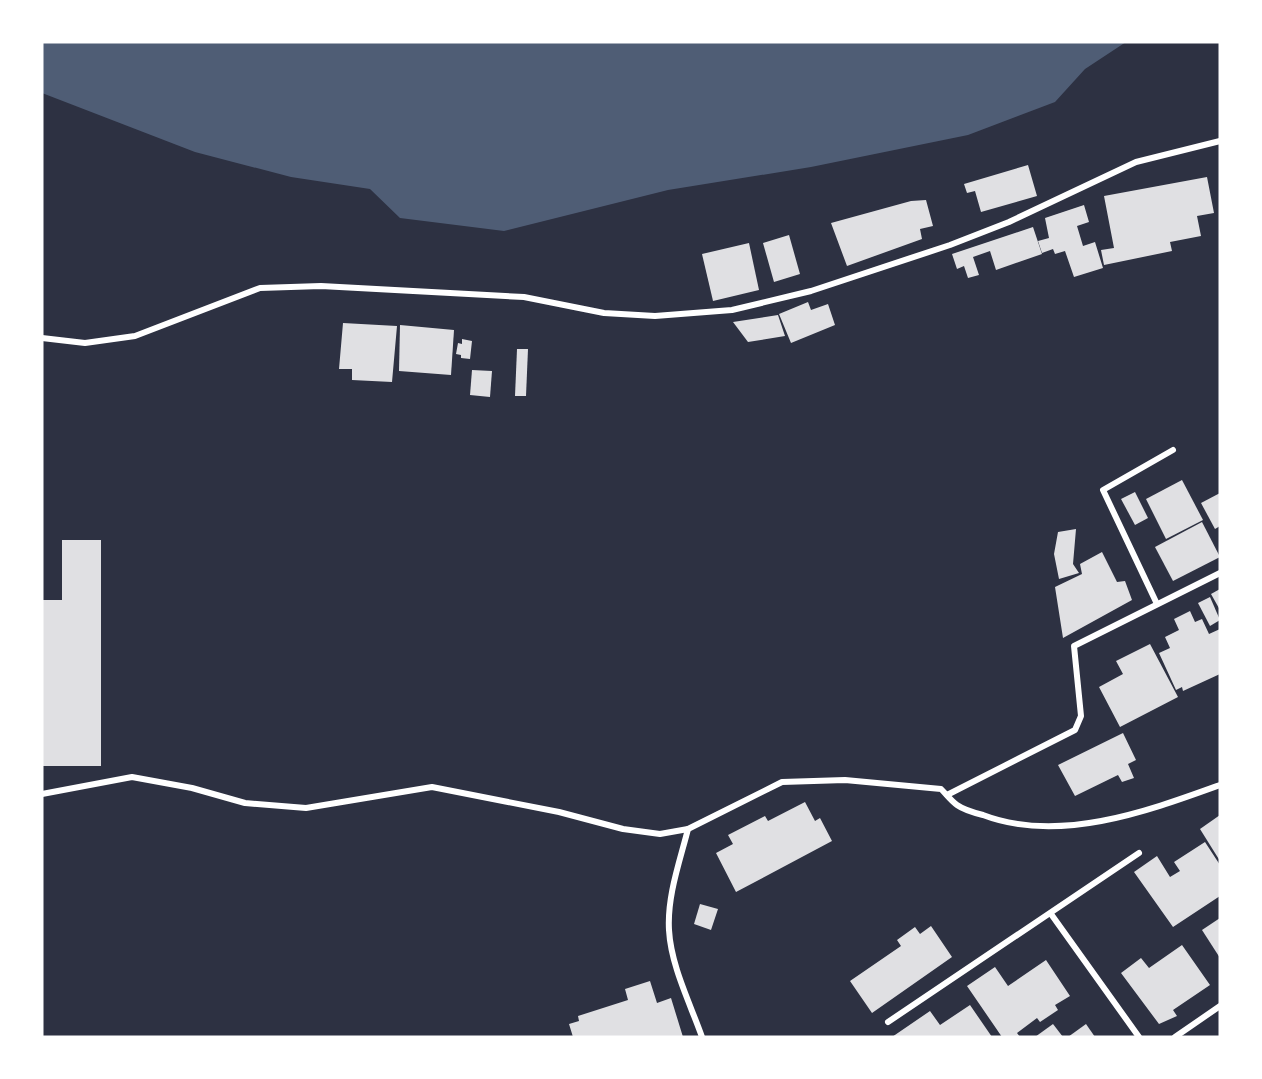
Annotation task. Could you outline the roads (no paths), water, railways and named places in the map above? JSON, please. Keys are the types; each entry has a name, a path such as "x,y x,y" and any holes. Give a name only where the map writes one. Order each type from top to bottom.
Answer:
{"street":[{"path":"42,338 85,343 135,336 260,288 321,286 524,297 604,313 655,316 732,309 811,291 950,245 1010,222 1136,162 1220,141"},
{"path":"1157,604 1103,490 1173,450"},
{"path":"947,795 1075,730 1081,716 1074,646 1220,573"},
{"path":"42,794 132,777 192,788 245,803 306,808 432,787 559,812 623,829 660,834 688,829 782,782 845,780 941,789 958,806 995,820 1029,826 1072,826 1183,799 1220,785"},
{"path":"688,829 674,884 669,928 671,946 702,1037"},
{"path":"888,1022 1139,853"},
{"path":"1051,914 1139,1037"},
{"path":"1175,1037 1220,1006"}],"water":[{"path":"42,42 1126,42 1085,69 1055,102 968,135 811,167 668,190 504,231 400,218 370,189 291,177 195,152 42,93"}]}
